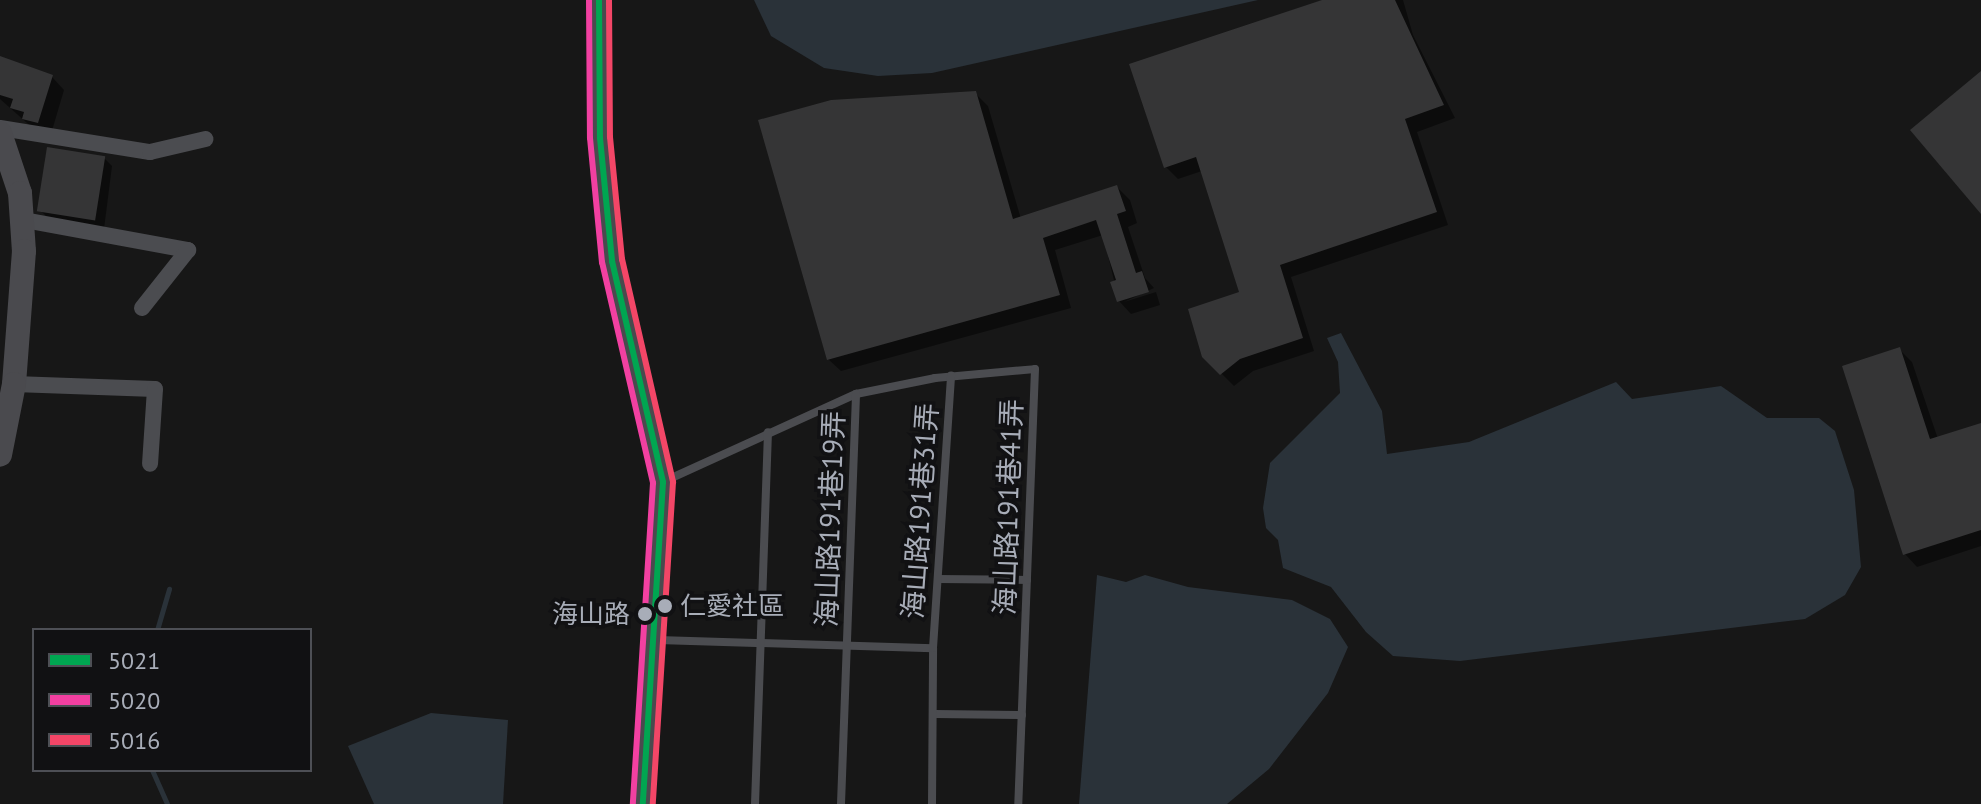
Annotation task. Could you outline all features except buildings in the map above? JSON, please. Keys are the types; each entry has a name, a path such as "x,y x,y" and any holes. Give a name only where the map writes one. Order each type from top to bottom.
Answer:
{"main road":[{"path":"599,0 600,138 612,261 663,482 643,804"},
{"path":"0,131 24,220 14,384 0,455"}],"street":[{"path":"0,131 150,152 206,139"},
{"path":"24,220 188,250 142,308"},
{"path":"14,384 155,389 150,464"}],"lane":[{"name":"海山路191巷41弄","path":"951,376 1035,369 1018,804"},
{"path":"663,482 856,394 951,376"},
{"name":"海山路191巷31弄","path":"932,804 935,714 933,648 951,376"},
{"name":"海山路191巷19弄","path":"841,804 856,394"},
{"path":"755,804 768,432"},
{"path":"938,579 1027,580"},
{"path":"653,639 933,648"},
{"path":"935,714 1022,715"}],"shaded area":[{"path":"754,0 1258,0 932,73 878,76 824,68 771,36"},
{"path":"1341,333 1382,411 1387,454 1469,442 1616,382 1632,399 1721,386 1767,418 1819,418 1835,431 1854,490 1861,567 1845,595 1805,619 1460,661 1393,656 1366,632 1331,587 1283,568 1278,540 1266,528 1263,508 1270,463 1340,393 1338,362 1327,338"},
{"path":"1097,575 1126,582 1145,575 1188,587 1292,600 1330,619 1348,647 1328,693 1269,769 1227,804 1079,804"},
{"path":"431,713 508,720 503,804 374,804 348,746"}],"waterway":[{"path":"158,628 169,589"},
{"path":"153,772 167,804"}],"transit line":[{"name":"5020","path":"589,0 590,138 602,262 653,483 633,803"},
{"name":"5021","path":"599,0 600,138 612,261 663,482 643,804"},
{"name":"5016","path":"609,0 610,137 622,259 673,482 653,804"}],"place":[{"name":"仁愛社區","path":"665,606"},
{"name":"海山路","path":"645,614"}]}
